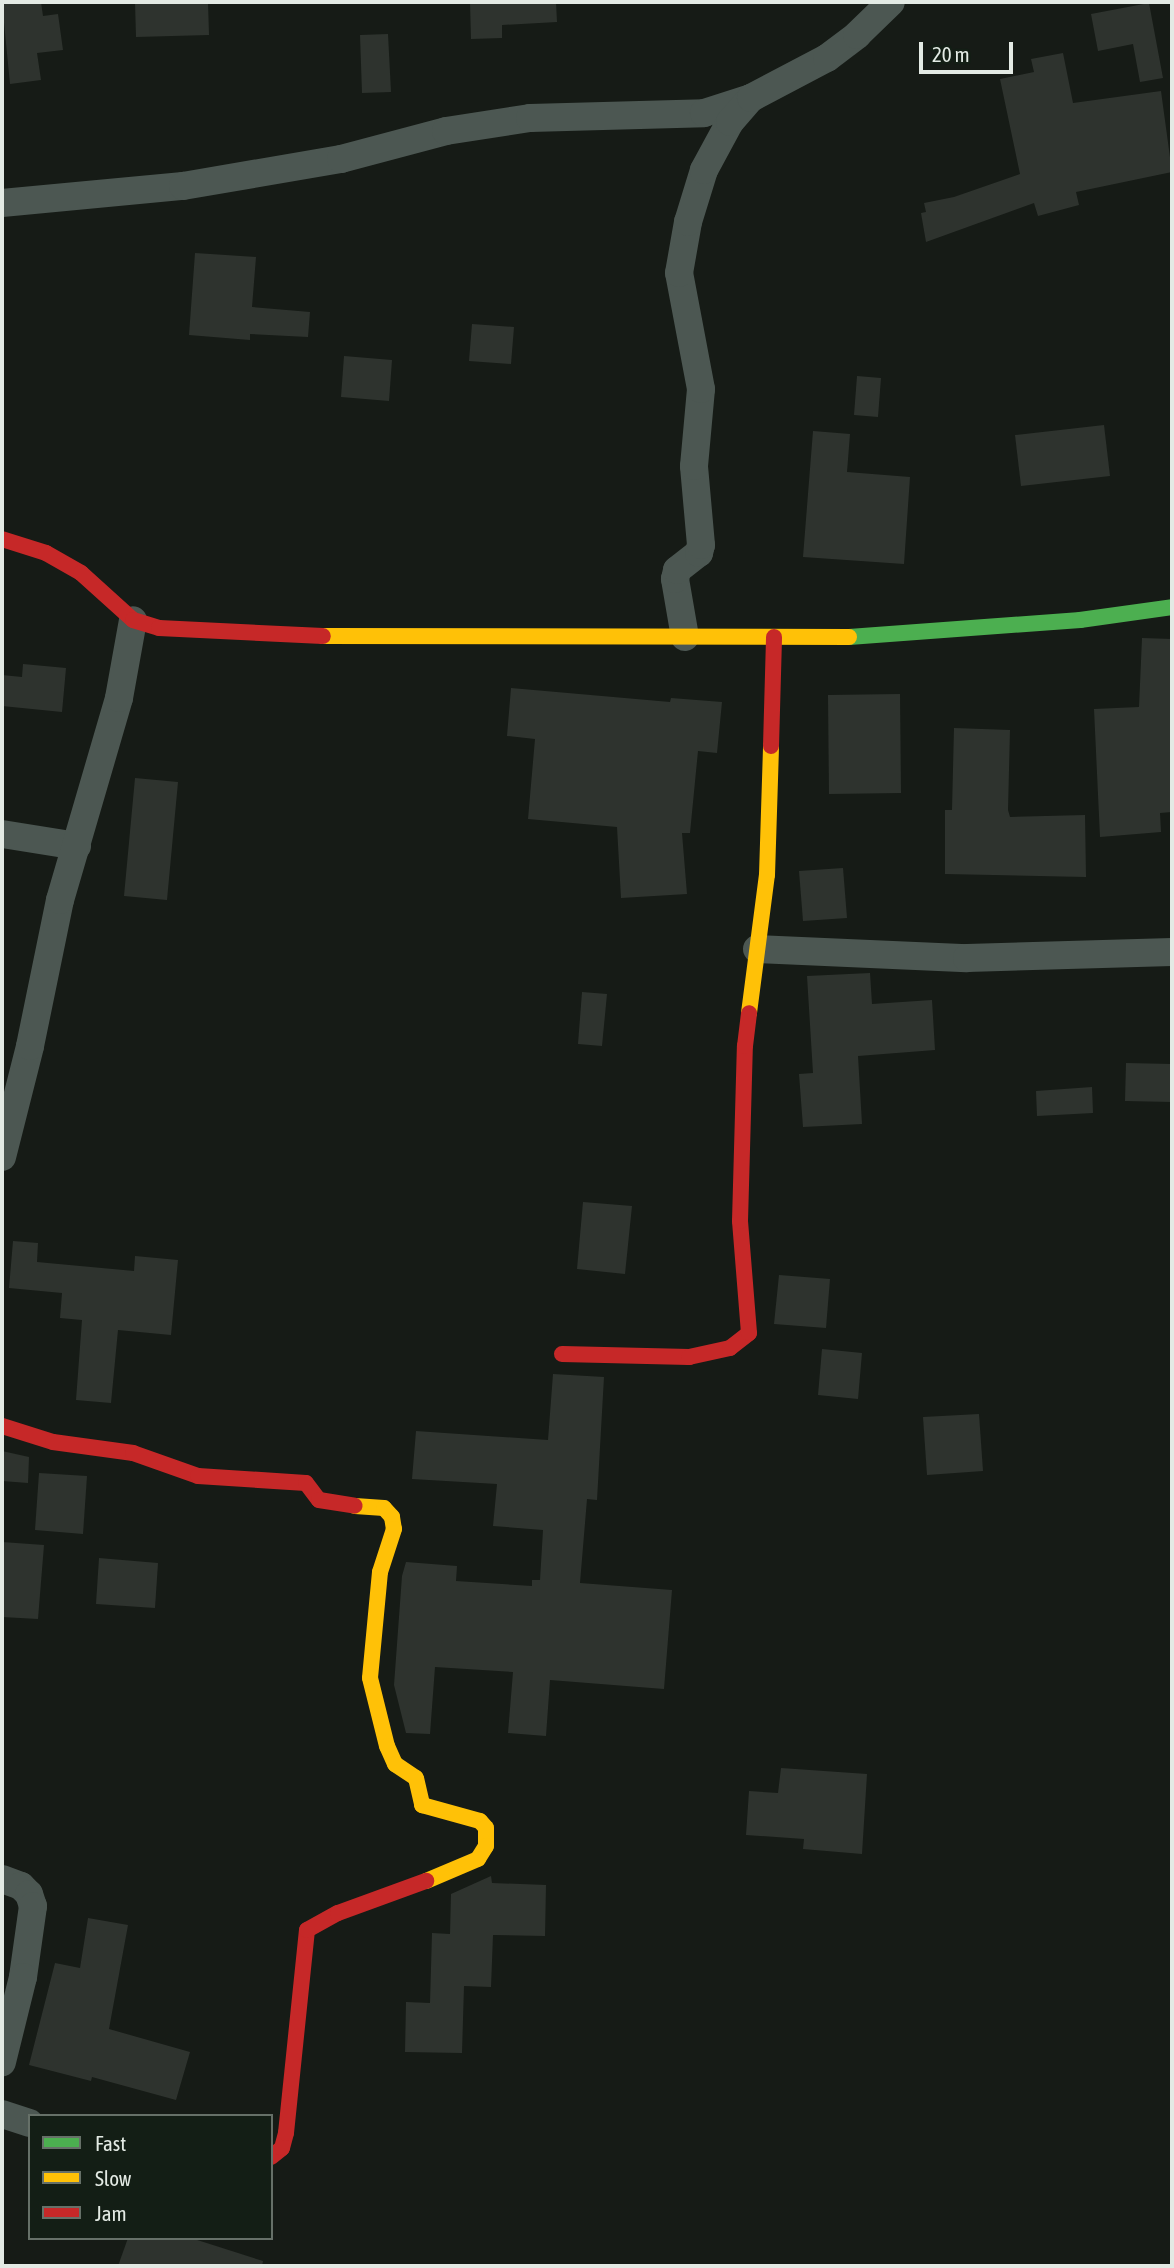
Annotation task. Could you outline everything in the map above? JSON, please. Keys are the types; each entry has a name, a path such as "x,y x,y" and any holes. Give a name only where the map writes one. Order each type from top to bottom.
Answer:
{"street":[{"path":"2,203 196,184 341,159 446,131 530,118 704,113 751,99 827,58 857,36 891,2"},
{"path":"685,637 675,579 677,570 699,553 701,545 694,466 701,389 679,273 688,222 704,170 730,122 751,99"},
{"path":"2,539 46,553 81,573 133,620 159,628 290,636 846,637 1066,621 1172,607"},
{"path":"2,1157 61,900 119,698 133,620"},
{"path":"562,1354 689,1357 730,1348 749,1333 740,1220 745,1046 766,875 774,637"},
{"path":"2,834 77,846"},
{"path":"757,949 967,958 1172,952"},
{"path":"2,1426 53,1442 133,1453 198,1476 306,1483 319,1500 331,1504 384,1508 391,1517 394,1529 380,1573 370,1678 387,1746 395,1764 416,1778 422,1805 480,1821 486,1828 486,1846 478,1859 386,1898 338,1913 307,1930 286,2133 282,2148 273,2155"},
{"path":"2,1879 21,1886 29,1894 33,1906 23,1977 2,2062"},
{"path":"2,2115 28,2122"}],"building":[{"path":"2,2 41,2 43,16 58,14 63,50 37,53 41,80 10,84"},
{"path":"135,2 208,2 209,35 136,37"},
{"path":"470,2 556,2 557,22 502,25 502,38 471,39"},
{"path":"1149,3 1163,78 1140,82 1133,44 1098,51 1091,14"},
{"path":"388,34 391,92 362,93 360,35"},
{"path":"1063,53 1073,103 1161,91 1172,172 1076,192 1079,205 1038,216 1034,203 926,242 921,213 926,212 924,203 954,197 1020,174 1000,79 1034,72 1031,59"},
{"path":"195,253 256,257 252,307 310,312 308,337 250,334 250,340 189,335"},
{"path":"472,324 514,327 511,364 469,361"},
{"path":"344,356 392,360 389,401 341,397"},
{"path":"857,376 881,378 878,417 854,415"},
{"path":"1104,425 1110,476 1021,486 1015,435"},
{"path":"813,431 850,434 847,472 910,477 904,564 803,557"},
{"path":"1142,638 1172,639 1172,812 1160,813 1161,832 1100,837 1094,709 1139,707"},
{"path":"23,664 66,668 62,712 2,706 2,675 22,677"},
{"path":"511,688 670,702 671,698 722,702 717,753 698,751 690,833 682,833 687,894 621,898 617,827 528,819 535,739 507,736"},
{"path":"900,694 901,793 829,794 828,695"},
{"path":"954,728 1010,730 1010,817 1085,815 1086,877 945,874 945,810 952,810"},
{"path":"135,778 178,782 167,900 124,896"},
{"path":"843,868 847,918 803,921 799,871"},
{"path":"870,973 872,1004 932,1000 935,1050 858,1056 862,1124 803,1127 799,1074 813,1073 807,976"},
{"path":"582,992 607,994 602,1046 578,1044"},
{"path":"1126,1063 1172,1064 1172,1102 1125,1101"},
{"path":"1092,1087 1093,1113 1037,1116 1036,1091"},
{"path":"583,1202 632,1206 625,1274 577,1269"},
{"path":"13,1241 38,1243 37,1262 134,1271 135,1256 178,1260 171,1335 118,1330 111,1403 76,1400 82,1320 60,1318 62,1293 9,1288"},
{"path":"779,1275 830,1279 826,1328 774,1324"},
{"path":"822,1349 862,1353 858,1399 818,1395"},
{"path":"553,1374 604,1377 597,1500 587,1499 580,1583 672,1590 664,1689 550,1680 546,1736 508,1733 513,1672 435,1667 430,1734 406,1733 394,1685 402,1576 406,1562 457,1566 456,1581 532,1586 532,1580 540,1580 543,1530 493,1526 497,1484 412,1479 416,1431 548,1440"},
{"path":"979,1414 983,1471 927,1475 923,1417"},
{"path":"2,1451 29,1457 28,1483 2,1481"},
{"path":"39,1473 87,1476 83,1534 35,1530"},
{"path":"2,1542 44,1545 38,1619 2,1617"},
{"path":"99,1558 158,1563 155,1608 96,1604"},
{"path":"781,1768 867,1774 862,1854 803,1849 804,1839 746,1835 749,1791 778,1793"},
{"path":"491,1876 492,1883 546,1885 545,1936 493,1935 491,1987 464,1986 462,2053 405,2052 406,2002 430,2003 432,1933 450,1934 451,1894"},
{"path":"88,1918 128,1925 109,2029 190,2052 176,2100 92,2077 91,2081 29,2065 55,1963 80,1968"},
{"path":"127,2240 197,2240 263,2261 262,2266 118,2266"}],"traffic: fast":[{"path":"849,637 1080,620 1172,607"}],"traffic: slow":[{"path":"323,636 849,637"},
{"path":"749,1013 767,875 771,746"},
{"path":"355,1506 384,1508 392,1517 394,1529 380,1572 370,1678 387,1746 395,1764 416,1778 422,1805 480,1821 486,1828 486,1846 478,1859 426,1881"}],"traffic: jam":[{"path":"2,539 46,553 81,573 133,620 159,628 323,636"},
{"path":"771,746 774,637"},
{"path":"562,1354 689,1357 730,1348 749,1333 740,1221 745,1046 749,1013"},
{"path":"2,1426 53,1442 133,1453 198,1476 306,1483 319,1500 355,1506"},
{"path":"273,2155 282,2148 286,2133 307,1930 338,1913 426,1881"}]}
